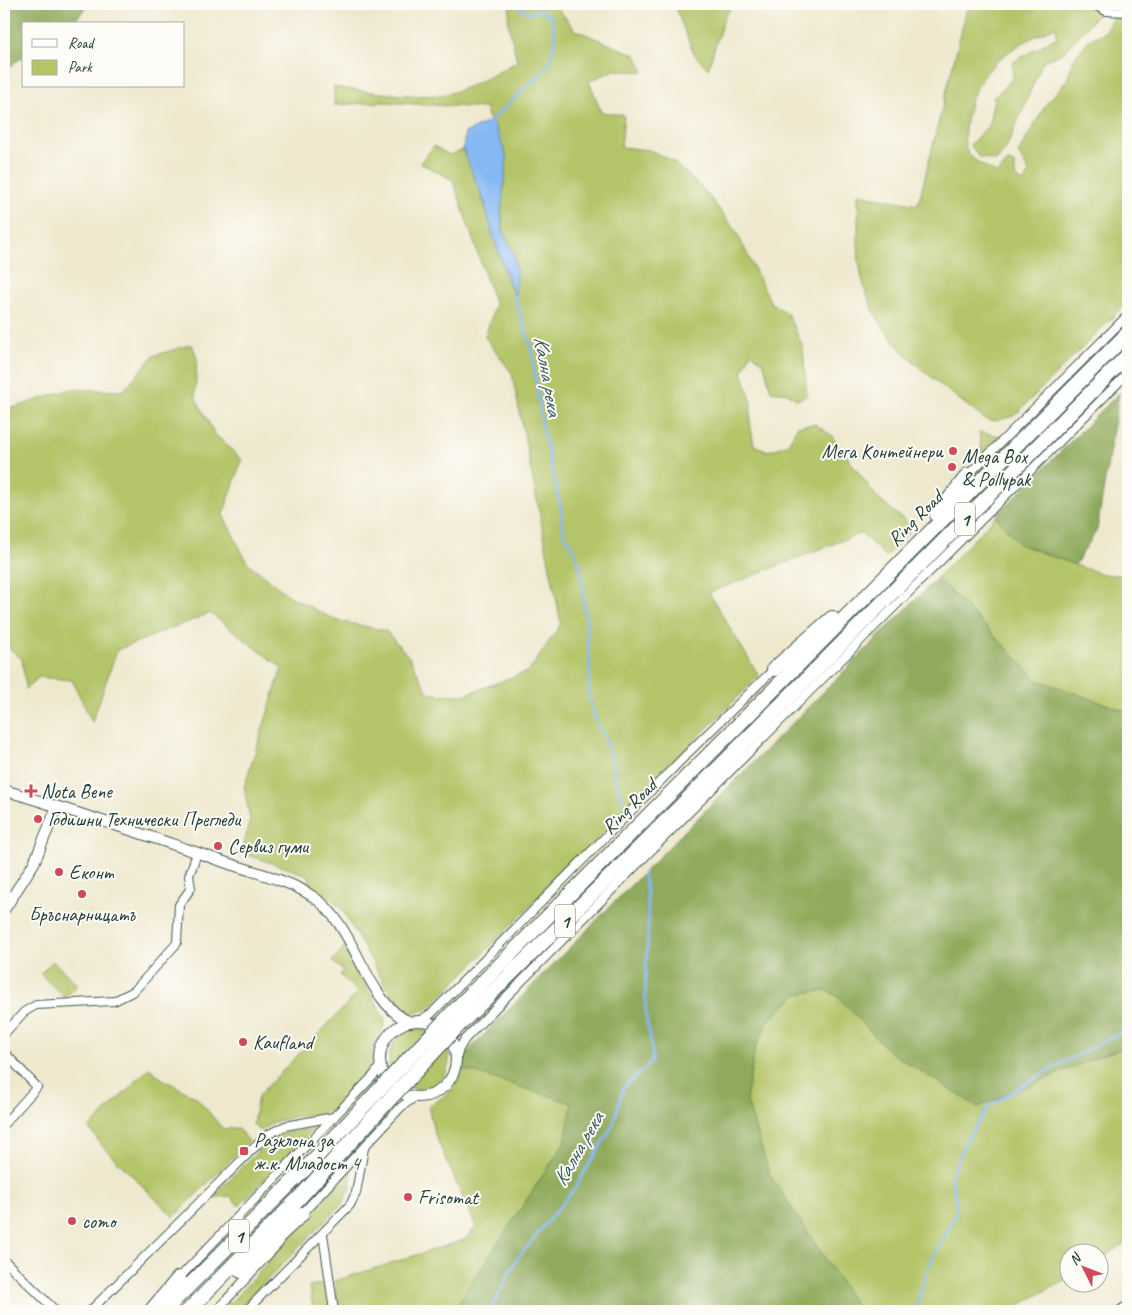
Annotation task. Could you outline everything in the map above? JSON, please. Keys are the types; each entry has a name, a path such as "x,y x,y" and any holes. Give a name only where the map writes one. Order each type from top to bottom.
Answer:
{"highway":[{"name":"Ring Road","path":"188,1311 301,1196 388,1102 455,1019 915,546 1128,333"},
{"name":"Ring Road","path":"164,1311 306,1168 377,1092 704,782 1128,355"},
{"path":"915,546 954,491 968,476"},
{"path":"774,668 840,611 872,590"},
{"path":"779,719 803,683"},
{"path":"704,782 737,761"},
{"path":"192,1311 236,1275 302,1214"},
{"path":"150,1311 179,1278"}],"street":[{"path":"1092,4 1106,11 1128,12"},
{"path":"968,476 1128,315"},
{"path":"4,790 292,886 316,899 341,926 389,1009 390,1034 382,1051 381,1064 385,1076 392,1086 403,1094 415,1097 429,1096 441,1090 454,1073 459,1049 465,1039 737,761 933,569 1128,373"},
{"path":"390,1034 439,1007 774,668"},
{"path":"4,910 24,882 34,863 57,807"},
{"path":"4,1034 24,1012 36,1005 114,1001 134,990 177,942 179,905 191,888 188,876 197,853"},
{"path":"389,1009 415,1021 436,1025 449,1036 456,1052 456,1060"},
{"path":"4,1052 38,1087 4,1124"},
{"path":"179,1278 375,1074 381,1064"},
{"path":"216,1311 258,1269 302,1214 366,1144 401,1107 415,1097"},
{"path":"90,1311 267,1135 285,1126 334,1117"},
{"path":"246,1311 350,1205 356,1193 366,1144"},
{"path":"323,1234 334,1311"},
{"path":"4,1260 56,1311"},
{"path":"1119,1311 1128,1304"}],"green space":[{"path":"4,4 89,4 74,22 22,22 22,58 15,62 4,74"},
{"path":"674,4 733,4 724,18 708,69 694,54"},
{"path":"968,4 1085,4 1099,13 1063,53 1043,61 1006,149 996,161 979,157 970,145 989,125 994,97 1013,78 1013,62 1057,37 1056,27 1024,42 1010,51 986,74 977,87 970,103 966,121 965,140 967,151 976,161 997,174 1008,162 1015,164 1015,176 1024,183 1029,172 1018,153 1047,103 1067,80 1073,60 1089,40 1106,31 1112,18 1128,17 1128,302 1014,416 995,421 984,419 926,373 892,339 868,299 861,274 859,255 858,194 918,205"},
{"path":"510,6 557,7 575,30 636,55 644,72 615,70 589,81 601,112 624,115 621,147 649,150 671,160 704,190 736,231 771,303 787,313 803,347 807,395 797,400 788,393 771,391 764,364 751,352 742,372 751,400 750,423 754,445 768,451 787,445 798,426 815,424 831,435 878,499 913,527 886,557 861,533 709,593 759,676 428,1009 412,1013 399,1009 343,911 331,898 308,884 310,876 242,853 250,820 244,787 282,668 210,613 117,650 92,722 72,680 39,677 26,689 22,659 4,644 4,403 13,408 71,389 123,391 153,356 192,344 197,358 195,396 214,433 242,460 223,515 247,562 289,596 335,620 386,631 409,657 429,694 464,695 529,671 561,624 512,373 485,337 495,305 453,180 420,163 434,146 449,155 463,150 479,186 514,296 514,253 503,231 495,126 490,121 485,108 381,102 334,105 334,87 401,95 441,95 469,86 501,71 517,61 508,22"},
{"path":"1119,393 1097,530 1075,565 1019,544 996,516"},
{"path":"979,432 1001,436 982,455"},
{"path":"996,516 1019,544 1103,574 1128,576 1128,712 1038,680 937,578"},
{"path":"937,578 1038,680 1128,712 1128,1047 1107,1053 978,1107 890,1052 838,997 827,990 797,994 769,1020 755,1048 746,1099 769,1173 859,1311 453,1311 565,1142 572,1103 463,1069 463,1056"},
{"path":"344,947 385,1019 384,1027 374,1046 371,1067 333,1109 324,1114 292,1117 272,1123 260,1131 253,1124 258,1096 358,993 340,975 343,971 332,961"},
{"path":"53,961 78,985 65,998 40,974"},
{"path":"827,990 838,997 890,1052 1107,1053 1128,1047 1128,1241 1110,1253 1110,1242 1060,1242 1060,1283 1014,1308 1012,1311 859,1311 769,1173 746,1099 755,1048 769,1020 797,994"},
{"path":"419,1029 436,1034 444,1042 449,1059 444,1076 436,1084 419,1089 402,1084 394,1076 389,1059 394,1042 402,1034"},
{"path":"149,1068 161,1078 197,1098 223,1129 237,1128 249,1141 174,1217 103,1147 89,1128"},
{"path":"463,1069 573,1102 565,1142 453,1311 338,1311 335,1281 464,1240 476,1227 434,1132 428,1106 450,1092"},
{"path":"315,1127 239,1206 230,1196 211,1198 264,1145 280,1134"},
{"path":"352,1167 350,1189 343,1203 236,1311 222,1311 256,1276"},
{"path":"325,1283 330,1311 320,1311 313,1307 309,1286"}],"water":[{"path":"490,121 495,126 507,157 501,213 503,232 514,253 517,279 515,297 494,240 484,201 463,150 465,133"}],"waterway":[{"name":"Кална река","path":"489,122 550,65 555,40 552,17 542,11 528,13 514,4"},
{"name":"Кална река","path":"514,295 531,346 542,426 561,508 563,532 573,548 581,570 590,668 588,693 597,724 606,739 622,802"},
{"name":"Кална река","path":"490,1311 517,1259 575,1188 613,1125 623,1088 652,1062 652,1045 646,1016 645,998 648,909 643,873"},
{"path":"915,1311 928,1267 954,1219 957,1205 951,1176 965,1143 988,1107 1045,1072 1128,1029"}],"place":[{"name":"Мега Контейнери","path":"953,451"},
{"name":"Mega Box & Pollypak","path":"952,467"},
{"name":"Nota Bene","path":"31,791"},
{"name":"Годишни Технически Прегледи","path":"38,819"},
{"name":"Сервиз гуми","path":"218,846"},
{"name":"Еконт","path":"59,872"},
{"name":"Бръснарницатъ","path":"82,894"},
{"name":"Kaufland","path":"243,1042"},
{"name":"Разклона за ж.к. Младост 4","path":"244,1151"},
{"name":"Frisomat","path":"408,1197"},
{"name":"como","path":"72,1221"}]}
